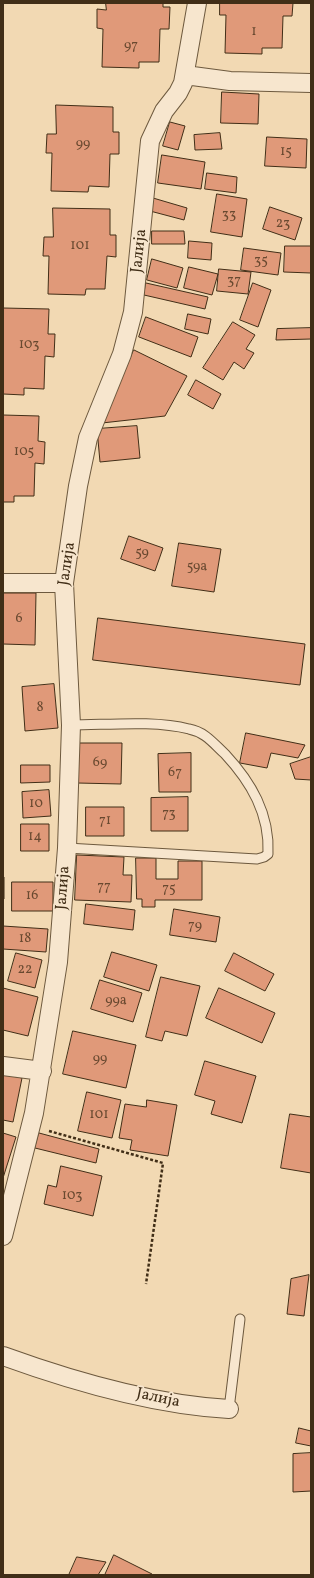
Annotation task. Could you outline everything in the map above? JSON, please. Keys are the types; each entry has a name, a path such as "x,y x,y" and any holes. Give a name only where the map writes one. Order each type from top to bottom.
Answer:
{"street":[{"name":"Јалија","path":"3,1236 31,1126 42,1071 58,962 67,848 71,725 64,583 78,486 93,424 122,354 133,312 150,140 158,121 178,93 185,75 197,3"},
{"path":"185,75 230,81 311,83"},
{"path":"3,583 64,583"},
{"path":"3,1066 42,1071"},
{"name":"Јалија","path":"3,1356 56,1374 129,1393 202,1408 229,1409"}],"lane":[{"path":"67,848 257,859 268,854 269,843 265,818 252,786 239,769 204,734 174,726 71,725"},
{"name":"Јалија","path":"229,1409 240,1320"}],"path":[{"path":"31,1126 163,1163 146,1284"}],"building":[{"path":"106,3 163,3 163,7 170,7 169,29 160,29 159,62 139,62 139,68 102,67 103,29 97,28 97,9 106,10"},
{"path":"220,3 293,3 292,16 283,16 282,48 262,48 262,54 225,53 226,15 220,15"},
{"path":"222,92 259,94 258,124 221,123"},
{"path":"56,105 113,107 113,132 119,132 119,154 110,154 109,187 89,186 88,192 51,191 52,153 46,153 47,134 56,134"},
{"path":"170,122 185,126 178,150 163,146"},
{"path":"220,133 222,149 195,150 194,135"},
{"path":"267,137 307,139 306,168 265,166"},
{"path":"162,155 205,162 201,189 158,183"},
{"path":"207,173 237,177 236,193 205,189"},
{"path":"217,194 247,199 242,237 211,232"},
{"path":"153,198 187,208 184,220 150,211"},
{"path":"270,207 302,218 295,240 263,229"},
{"path":"53,208 110,209 110,235 116,235 116,257 107,256 105,289 86,289 85,295 48,294 49,256 43,256 44,237 53,237"},
{"path":"152,231 184,231 185,244 152,244"},
{"path":"189,241 212,243 211,260 188,258"},
{"path":"285,246 311,246 311,273 284,272"},
{"path":"244,248 281,253 278,275 241,270"},
{"path":"152,259 183,268 177,288 147,280"},
{"path":"189,267 218,274 212,295 184,288"},
{"path":"219,269 251,272 248,294 217,291"},
{"path":"146,283 208,297 205,309 144,295"},
{"path":"253,283 271,290 258,327 240,320"},
{"path":"3,308 49,309 48,334 55,334 54,357 45,356 44,389 24,388 24,395 3,394"},
{"path":"188,314 211,319 208,334 185,329"},
{"path":"146,317 198,337 191,357 139,337"},
{"path":"233,322 255,335 246,349 254,353 244,369 234,362 223,380 203,368"},
{"path":"311,328 311,339 276,340 277,329"},
{"path":"134,350 187,376 165,416 102,423"},
{"path":"196,380 221,394 213,409 188,395"},
{"path":"3,415 39,416 38,441 45,442 44,464 35,463 34,496 14,496 14,502 3,502"},
{"path":"137,426 140,458 100,462 97,429"},
{"path":"129,536 163,548 155,571 121,559"},
{"path":"179,543 221,549 214,592 172,586"},
{"path":"3,593 36,593 35,645 3,644"},
{"path":"98,618 305,644 300,685 93,660"},
{"path":"54,684 58,728 25,731 22,687"},
{"path":"246,733 305,745 298,758 271,753 267,768 240,763"},
{"path":"78,743 122,743 121,784 77,783"},
{"path":"191,753 191,792 159,792 158,754"},
{"path":"311,757 311,780 295,779 290,764"},
{"path":"21,765 50,765 50,782 21,783"},
{"path":"49,790 51,816 23,818 22,792"},
{"path":"188,797 188,831 151,831 151,798"},
{"path":"86,807 124,807 124,836 86,836"},
{"path":"21,824 49,824 49,851 21,851"},
{"path":"77,855 124,857 123,875 132,875 131,902 75,900"},
{"path":"136,858 156,858 156,879 178,879 178,861 202,861 202,900 155,900 155,907 142,907 142,899 137,899"},
{"path":"4,877 4,899 3,899"},
{"path":"12,882 53,882 53,911 12,911"},
{"path":"86,904 135,910 133,930 84,924"},
{"path":"174,909 220,917 216,942 170,935"},
{"path":"3,926 48,929 46,952 3,949"},
{"path":"112,952 157,965 149,991 104,977"},
{"path":"16,953 42,960 35,988 8,981"},
{"path":"234,953 274,974 265,991 225,971"},
{"path":"161,977 200,986 187,1036 165,1031 162,1041 146,1037"},
{"path":"100,980 142,993 133,1022 91,1009"},
{"path":"3,988 38,997 28,1036 3,1030"},
{"path":"219,988 275,1013 262,1043 206,1018"},
{"path":"73,1031 136,1045 126,1088 63,1074"},
{"path":"205,1061 256,1076 242,1123 211,1114 215,1101 195,1095"},
{"path":"3,1074 22,1078 13,1122 3,1120"},
{"path":"87,1092 121,1100 112,1138 78,1131"},
{"path":"147,1100 177,1105 168,1156 130,1150 132,1140 119,1138 125,1104 146,1107"},
{"path":"290,1114 311,1117 311,1173 281,1168"},
{"path":"3,1133 16,1137 3,1178"},
{"path":"39,1133 99,1149 96,1163 35,1148"},
{"path":"61,1166 102,1176 93,1216 44,1204 48,1185 56,1187"},
{"path":"309,1275 304,1316 287,1314 291,1279"},
{"path":"299,1428 311,1431 311,1446 296,1443"},
{"path":"311,1453 311,1491 293,1492 293,1454"},
{"path":"114,1555 152,1574 152,1575 105,1575"},
{"path":"77,1557 106,1562 98,1575 69,1575"}]}
